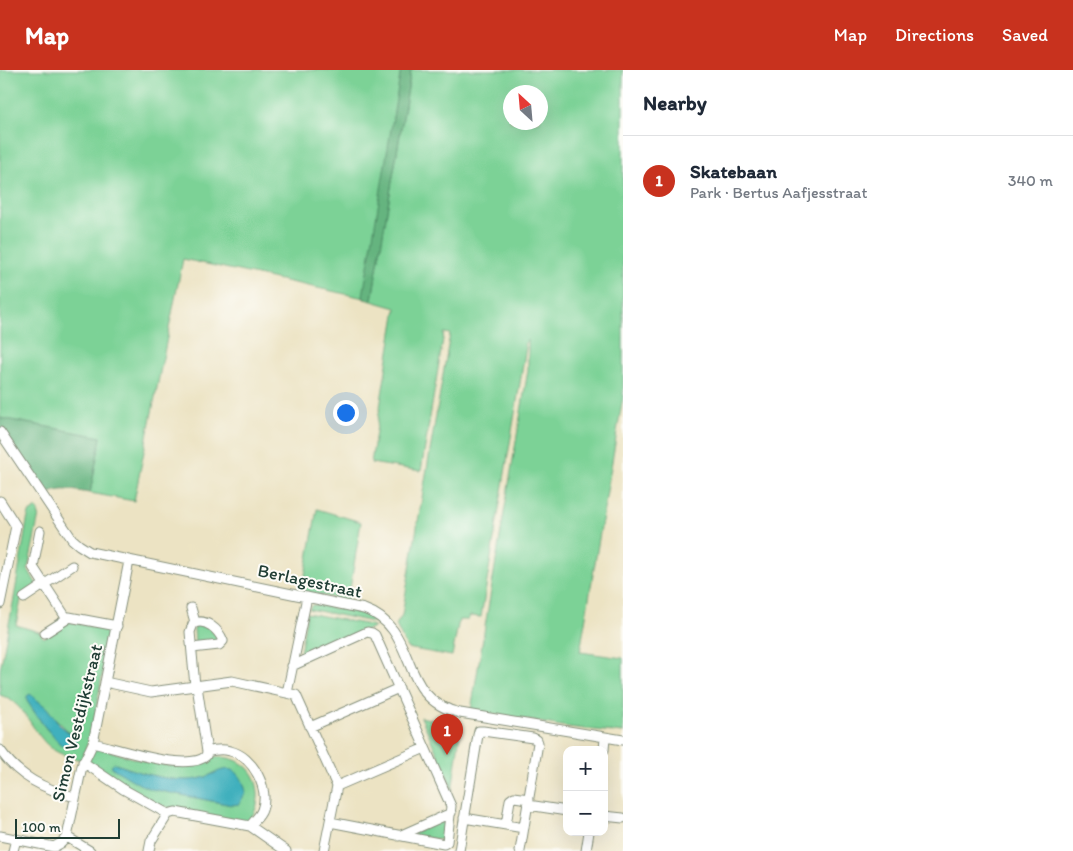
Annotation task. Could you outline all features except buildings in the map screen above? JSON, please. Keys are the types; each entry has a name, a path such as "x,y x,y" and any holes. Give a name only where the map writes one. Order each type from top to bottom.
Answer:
{"street":[{"name":"Berlagestraat","path":"0,432 72,539 90,552 364,609 384,619 395,632 422,690 441,707 460,713 623,740"},
{"path":"0,502 16,526 0,604"},
{"path":"40,531 33,568 66,618"},
{"name":"Simon Vestdijkstraat","path":"67,837 83,762 92,743 129,561"},
{"path":"24,598 72,566"},
{"path":"287,692 307,597"},
{"path":"191,608 195,622"},
{"path":"45,633 70,617 117,626"},
{"path":"92,743 148,758 171,761 198,761 206,756 207,752 196,686 190,632 195,622"},
{"path":"192,648 219,645 223,641 220,634 214,628 205,623 195,622"},
{"path":"292,666 367,632 372,633 399,688 451,806 445,844 330,822"},
{"path":"105,682 151,692 232,681 296,694 337,786 324,851"},
{"path":"310,727 399,688"},
{"path":"459,851 479,731 537,740 520,851"},
{"path":"605,746 606,738"},
{"path":"337,786 425,748"},
{"path":"0,750 11,764 28,779 47,789 75,797"},
{"path":"207,752 216,750 231,751 252,766 260,777 264,790 264,802 261,812 250,826"},
{"path":"83,762 168,814"},
{"path":"506,825 510,800 514,796 529,802 563,810"},
{"path":"150,851 151,841 168,814 175,812 250,826 286,851"},
{"path":"398,836 451,813"},
{"path":"608,816 623,818"},
{"path":"464,818 524,828"},
{"path":"0,836 16,839 27,846 54,846 62,843 67,837 90,851"},
{"path":"586,851 588,836"},
{"path":"13,851 16,839"}],"green space":[{"path":"0,70 401,70 364,298 183,259 134,501 90,493 101,437 0,418"},
{"path":"401,70 411,70 372,299 368,300 364,299 363,296"},
{"path":"411,70 623,70 623,396 580,652 623,658 623,733 567,727 471,710 528,370 528,340 524,344 526,347 481,617 470,616 468,620 459,620 452,656 407,648 396,625 402,615 450,334 444,333 421,471 371,463 396,308 368,300 372,299"},
{"path":"0,418 101,437 90,493 62,490 47,495 0,428"},
{"path":"37,508 39,515 28,569 37,585 22,595 16,625 39,632 44,638 67,621 110,631 92,732 81,760 51,748 16,704 0,695 0,670 29,513","holes":["27,701 55,718 75,738 61,745 44,726"]},
{"path":"317,509 361,522 348,601 302,591"},
{"path":"312,605 374,617 388,629 380,624 309,609"},
{"path":"307,613 370,625 374,627 299,659"},
{"path":"196,625 209,627 220,641 199,645 195,643 194,629"},
{"path":"421,717 461,726 452,791 450,783"},
{"path":"101,748 141,760 174,766 188,766 201,763 210,756 234,760 248,768 253,775 258,791 256,808 247,822 180,811 160,805 88,764 94,749","holes":["114,763 146,774 181,780 202,778 216,772 239,804 232,805 151,789"]},
{"path":"446,818 444,840 415,836 414,833"}],"water":[{"path":"30,694 47,708 60,725 75,738 77,745 75,748 61,745 44,726 27,701 27,696"},
{"path":"114,763 145,774 181,780 202,778 228,769 235,771 240,776 246,792 239,804 232,805 151,789 114,769 111,766"}],"place":[{"name":"Skatebaan","path":"447,755"}]}
